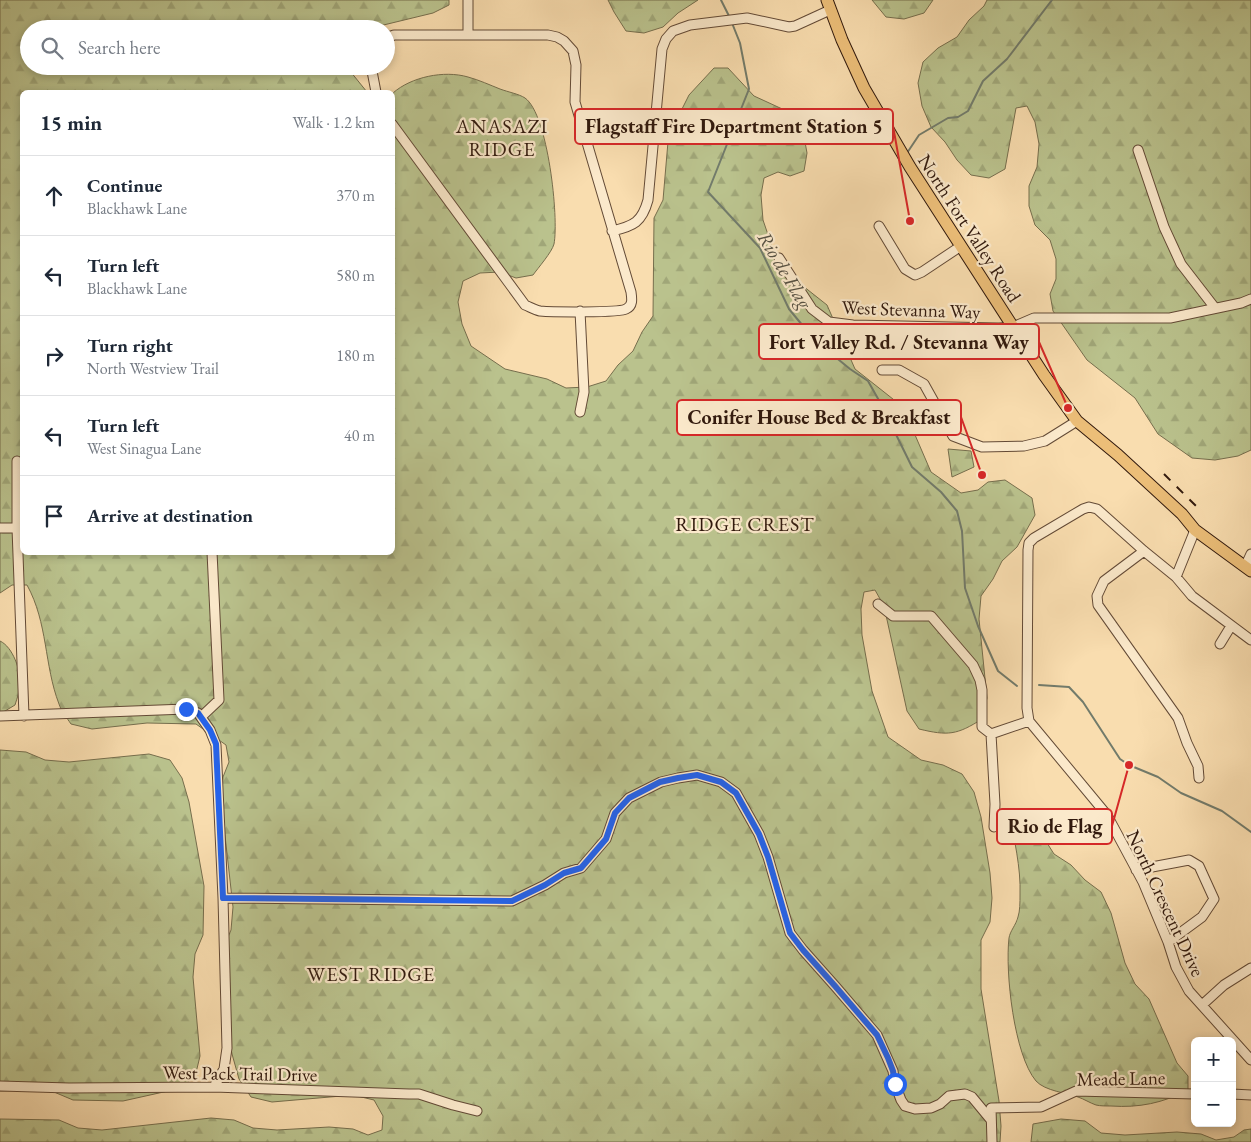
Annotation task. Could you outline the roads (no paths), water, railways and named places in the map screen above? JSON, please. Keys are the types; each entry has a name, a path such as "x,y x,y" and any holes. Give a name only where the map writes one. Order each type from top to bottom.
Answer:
{"main road":[{"name":"North Fort Valley Road","path":"828,5 842,40 873,105 910,167 1077,421 1118,455 1182,514 1196,530 1248,569"}],"street":[{"path":"468,0 468,34"},
{"path":"612,231 638,222 648,200 662,49 666,39 673,31 681,26 747,18 789,27 795,26 828,5"},
{"path":"395,35 548,35 557,37 569,45 576,58 575,102 631,292 630,306 624,310 541,311 526,305 395,128"},
{"path":"373,75 376,90"},
{"path":"1138,150 1164,227 1181,264 1215,308"},
{"path":"879,226 905,269 915,274 922,272 961,246"},
{"name":"West Stevanna Way","path":"779,258 812,309 829,322 853,325 999,328 1013,326 1034,318 1170,318 1251,299"},
{"path":"580,311 584,392 580,412"},
{"path":"882,370 899,370 924,384 953,436 982,447 1024,446 1045,441 1077,421"},
{"path":"17,461 17,528 24,716"},
{"path":"991,734 1029,721 1027,708 1029,543 1034,538 1083,509 1089,507 1097,509 1176,577 1192,596 1251,640"},
{"path":"0,528 17,528"},
{"path":"1176,577 1196,530"},
{"path":"1144,551 1104,581 1097,596 1098,606 1178,718 1198,766 1200,778"},
{"path":"1248,569 1251,554"},
{"path":"202,717 219,700 212,555"},
{"path":"878,604 893,616 931,616 973,666 980,680 982,690 982,727 991,734 995,804 994,827"},
{"path":"1220,644 1231,626"},
{"path":"0,716 186,709 198,713 210,730 216,744 227,1048 224,1069 214,1087"},
{"name":"North Crescent Drive","path":"1029,721 1107,815 1136,870 1168,942 1176,967 1189,991 1249,1055"},
{"path":"223,898 512,901 545,885 564,873 581,868 606,839 615,813 629,798 660,782 678,778 697,775 721,782 736,793 759,834 768,857 790,933 877,1035 891,1065 900,1100 906,1106 915,1109 931,1108 940,1104 949,1096 965,1094 972,1097 991,1120 992,1142"},
{"path":"1136,870 1189,860 1199,866 1205,877 1214,899 1202,917 1168,942"},
{"path":"1202,1005 1224,985 1251,968"},
{"name":"West Pack Trail Drive","path":"0,1086 70,1088 214,1087 419,1094 453,1106 477,1110"},
{"name":"Meade Lane","path":"991,1120 991,1108 1041,1107 1076,1091 1191,1094"},
{"path":"1236,1094 1251,1095"}],"waterway":[{"name":"Rio de Flag","path":"721,0 729,16"},
{"path":"907,153 919,135 948,118 958,117 968,111 983,81 1007,59 1052,0"},
{"name":"Rio de Flag","path":"732,23 740,43 749,89 708,192 760,248 789,309 803,326 822,346 868,381 912,467 941,492 957,511 962,531 965,588 978,626 998,671 1017,686"},
{"name":"Rio de Flag","path":"1039,685 1069,687 1083,702 1120,759 1129,765 1158,777 1181,793 1222,811 1251,832"}],"railway":[{"path":"1164,474 1201,511"}],"place":[{"name":"Flagstaff Fire Department Station 5","path":"910,221"},
{"name":"Fort Valley Rd. / Stevanna Way","path":"1068,408"},
{"name":"Conifer House Bed & Breakfast","path":"982,475"},
{"name":"Rio de Flag","path":"1129,765"}],"district":[{"name":"ANASAZI RIDGE","path":"502,138"},
{"name":"RIDGE CREST","path":"745,524"},
{"name":"WEST RIDGE","path":"371,974"}]}
